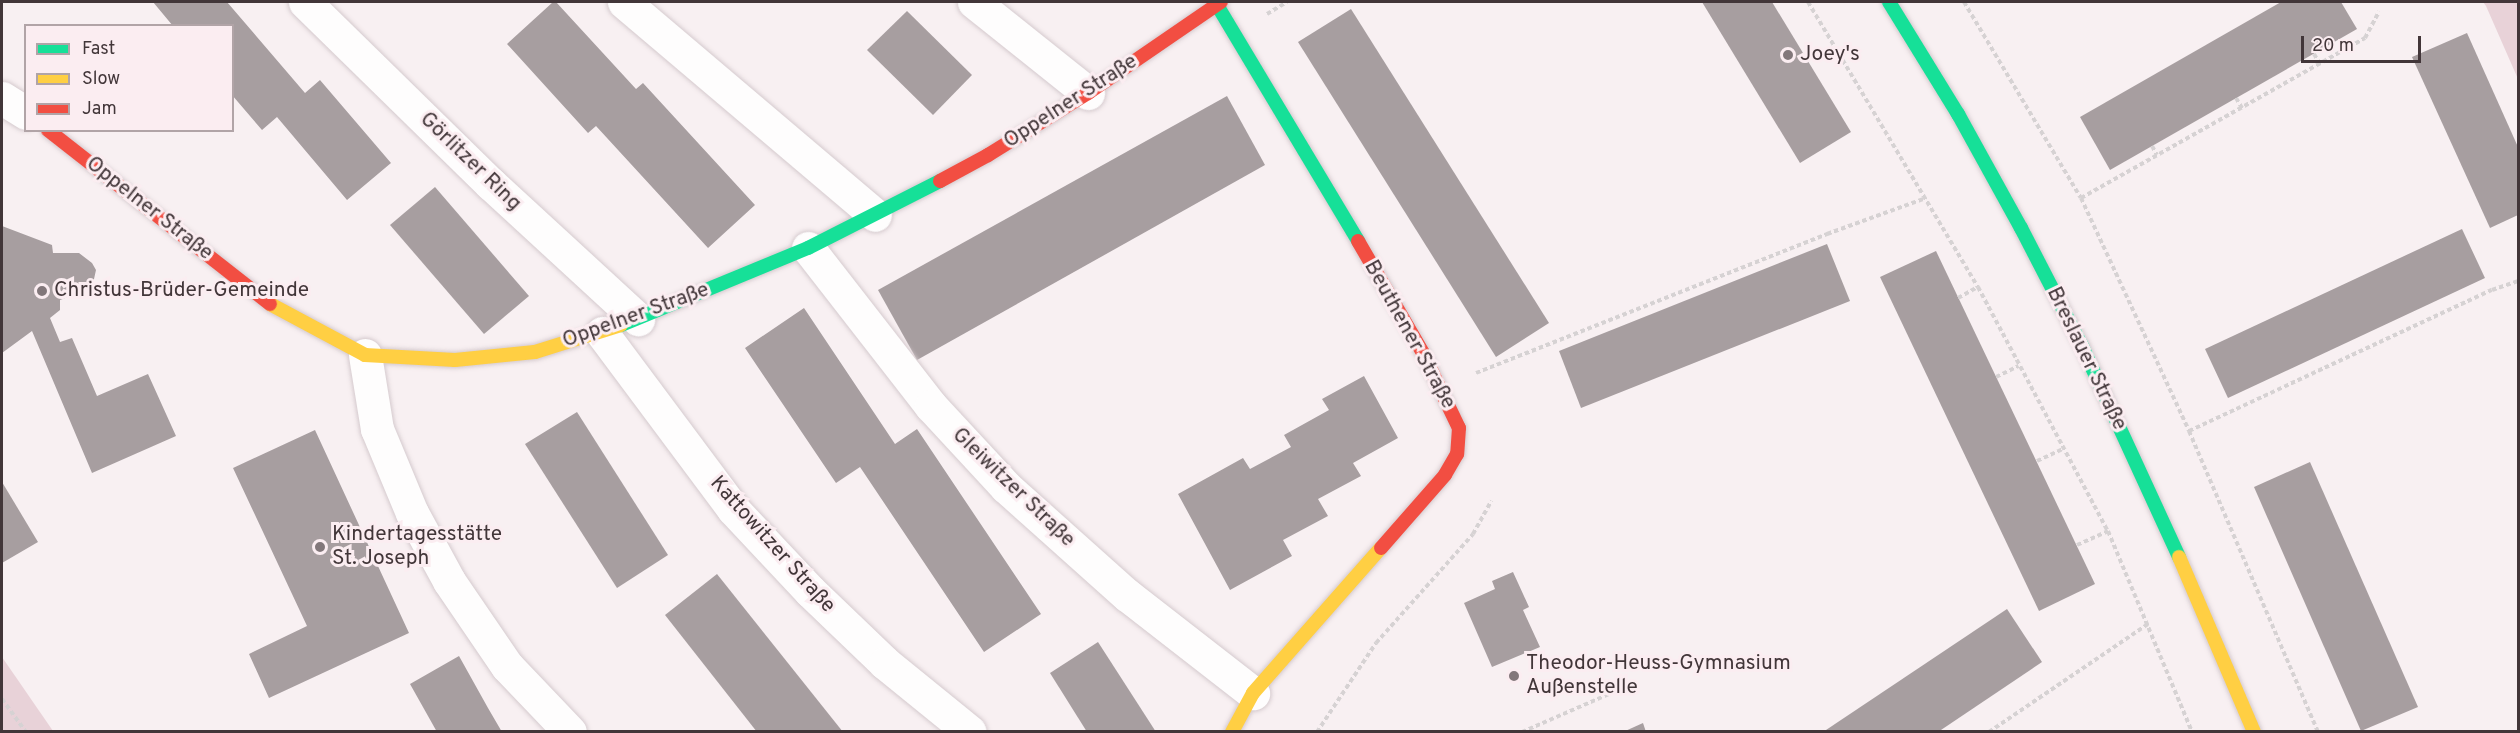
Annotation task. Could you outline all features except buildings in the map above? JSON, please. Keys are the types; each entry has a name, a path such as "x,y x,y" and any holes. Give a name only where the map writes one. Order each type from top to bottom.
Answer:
{"street":[{"name":"Görlitzer Ring","path":"305,2 490,184 638,319"},
{"path":"624,2 875,216"},
{"path":"974,2 1088,93"},
{"name":"Breslauer Straße","path":"1889,2 1958,114 2021,228 2082,346 2165,525 2253,732"},
{"name":"Oppelner Straße","path":"51,132 276,309 365,355 455,360 535,352 602,333 638,319 808,248 875,216 988,155 1088,93 1219,3"},
{"name":"Beuthener Straße","path":"1219,3 1441,387 1458,428 1457,454 1444,475 1253,693 1232,732"},
{"path":"2,98 24,112"},
{"name":"Gleiwitzer Straße","path":"808,248 931,406 1006,487 1127,595 1253,693"},
{"name":"Kattowitzer Straße","path":"602,333 733,509 810,591 885,663 970,732"},
{"path":"365,355 377,429 411,513 449,581 507,666 570,732"}],"path":[{"path":"1808,2 1978,287 2108,531 2192,732"},
{"path":"1964,2 2080,198 2189,431 2318,732"},
{"path":"2080,198 2365,38 2379,12"},
{"path":"2314,54 2320,64"},
{"path":"2236,98 2242,108"},
{"path":"2152,146 2157,155"},
{"path":"1441,387 1827,234 1926,198"},
{"path":"2189,431 2492,290 2518,281"},
{"path":"1958,297 1978,287"},
{"path":"1996,377 2019,366"},
{"path":"2037,461 2063,449"},
{"path":"1317,732 1376,643 1473,534 1491,501"},
{"path":"2077,545 2108,531"},
{"path":"1989,732 2148,624"},
{"path":"1522,732 1632,684"},
{"path":"2,699 26,732"}],"shaded area":[{"path":"2483,2 2518,2 2518,79 2486,6"},
{"path":"2,657 53,731 2,731"}],"traffic: fast":[{"path":"1889,2 1958,114 2021,228 2082,346 2179,557"},
{"path":"1217,5 1358,241"},
{"path":"621,325 808,248 940,181"}],"traffic: slow":[{"path":"270,304 365,355 455,360 535,352 621,325"},
{"path":"1232,732 1253,693 1381,548"},
{"path":"2179,557 2254,732"}],"traffic: jam":[{"path":"940,181 988,155 1088,93 1221,2"},
{"path":"51,132 270,304"},
{"path":"1358,241 1423,353 1459,428 1457,454 1445,475 1381,548"}],"place":[{"name":"Joey's","path":"1788,55"},
{"name":"Christus-Brüder-Gemeinde","path":"42,291"},
{"name":"Kindertagesstätte St. Joseph","path":"320,547"},
{"name":"Theodor-Heuss-Gymnasium Außenstelle","path":"1514,676"}]}
